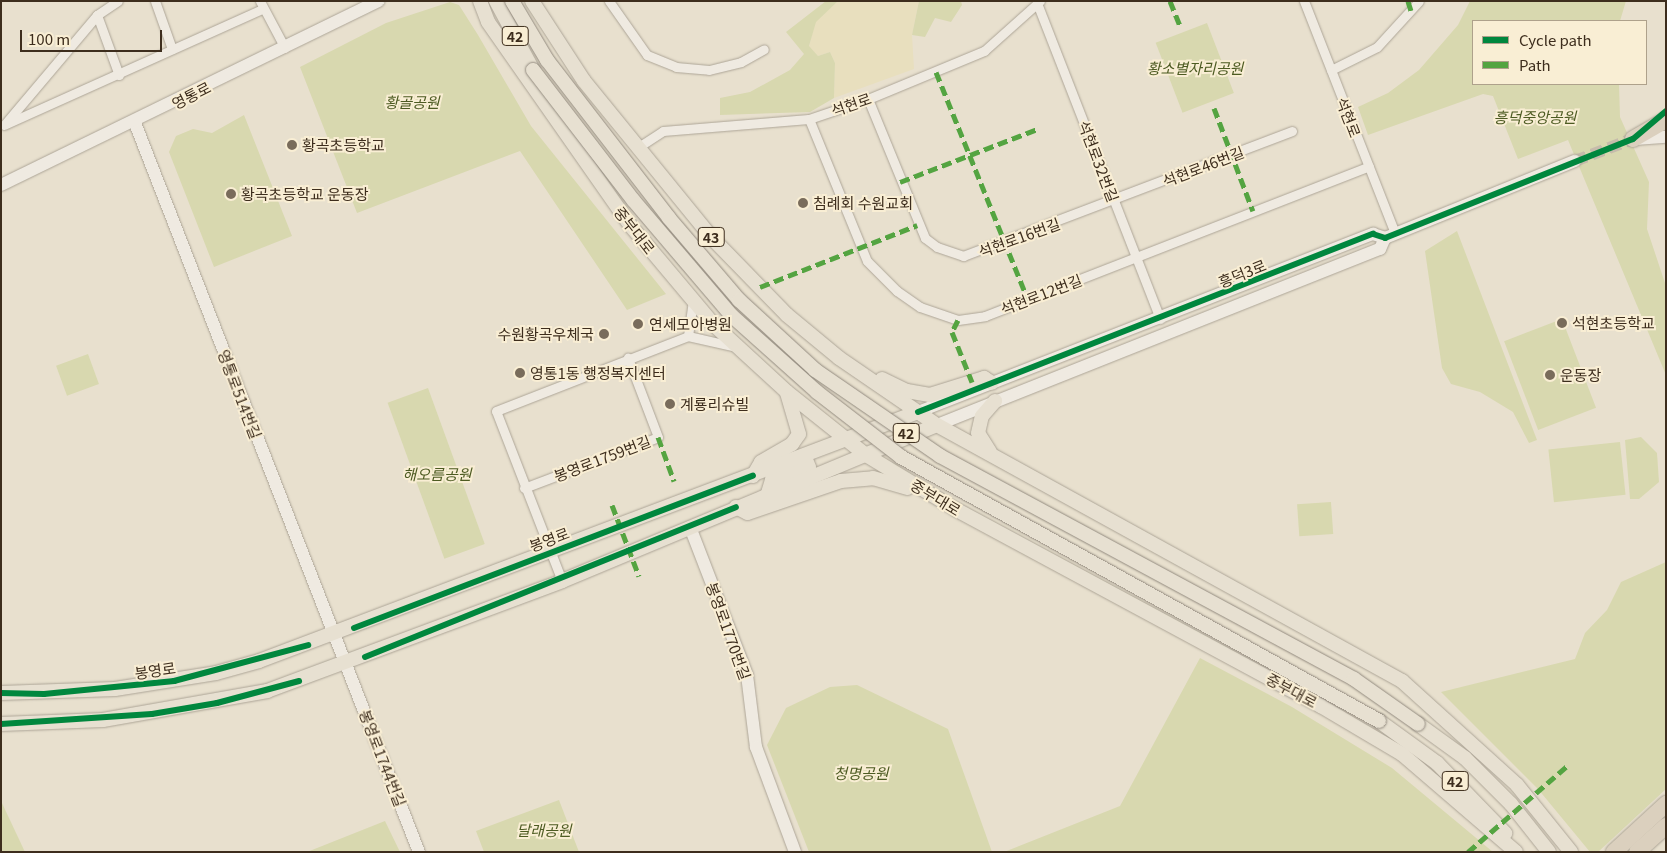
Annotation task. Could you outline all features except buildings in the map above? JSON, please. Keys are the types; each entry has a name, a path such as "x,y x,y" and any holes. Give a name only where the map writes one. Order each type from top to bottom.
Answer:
{"highway":[{"path":"1633,139 1666,120"},
{"path":"1633,139 1666,129"},
{"path":"1614,852 1666,804"},
{"path":"1638,852 1666,826"}],"main road":[{"name":"중부대로","path":"480,1 488,22 625,218 693,299 739,348 787,392 866,455 955,510 1321,706 1402,754 1516,852"},
{"name":"42","path":"496,1 533,70 634,201 732,316 817,392 901,457 1379,721 1437,763 1521,852"},
{"name":"42","path":"512,1 547,60 669,218 739,300 815,370 940,456 1354,679 1464,758 1511,804 1549,852"},
{"name":"43","path":"532,1 584,81 640,146 712,238 787,315 841,360 937,425"},
{"path":"841,360 907,391 930,394 984,378 992,383"},
{"path":"753,476 761,462 792,444 799,434 787,392"},
{"path":"994,457 978,433 982,416 995,401"},
{"name":"봉영로","path":"1,693 62,693 174,681 216,673 334,636 549,552 847,441 918,412"},
{"path":"1,724 103,720 186,709 267,691 346,665 562,581 768,493 937,425 1402,681 1517,785 1571,852"},
{"path":"768,493 772,480 809,467 805,457"},
{"path":"736,507 748,514 841,481 872,478 894,482 955,510"}],"street":[{"path":"3,128 97,15 118,1"},
{"path":"155,1 172,49"},
{"name":"영통로","path":"1,184 135,123 380,1"},
{"path":"472,1 488,22"},
{"path":"609,1 647,55 676,68 709,70 741,62 764,49"},
{"name":"석현로","path":"1304,1 1368,166 1390,236"},
{"path":"1331,70 1377,47 1419,1"},
{"name":"석현로","path":"640,146 663,131 809,119 868,99 984,51 1038,2"},
{"name":"석현로32번길","path":"1038,2 1160,319"},
{"path":"3,128 119,75 261,5 285,48"},
{"path":"97,15 119,75"},
{"name":"석현로16번길","path":"868,99 917,225 931,242 953,254 975,254 1114,200"},
{"path":"1633,139 1666,111"},
{"name":"석현로12번길","path":"809,119 866,261 897,291 920,306 958,320 985,316 1368,166"},
{"name":"영통로514번길","path":"135,123 346,665"},
{"name":"석현로46번길","path":"1114,200 1292,131"},
{"path":"1633,139 1666,137"},
{"name":"흥덕3로","path":"918,412 1160,319 1373,234 1390,236 1575,161"},
{"name":"흥덕3로","path":"937,425 1380,249 1390,236"},
{"path":"688,336 693,299"},
{"path":"562,581 524,488 496,411 688,336 739,348"},
{"name":"봉영로1759번길","path":"524,488 658,437 628,358"},
{"name":"봉영로1770번길","path":"690,527 747,675 756,747 795,852"},
{"name":"봉영로1744번길","path":"346,665 419,852"}],"shaded area":[{"path":"838,1 919,1 912,35 914,69 834,98 835,63 830,52 818,56 809,47 815,22"}],"green space":[{"path":"826,1 838,1 816,22 809,46 818,56 830,52 835,63 834,98 810,112 720,115 720,98 750,92 790,70 804,54 786,32"},
{"path":"919,1 961,1 962,5 951,22 935,18 925,37 912,35"},
{"name":"흥덕중앙공원","path":"1470,1 1626,1 1620,20 1472,20 1472,85 1619,85 1620,117 1649,182 1647,229 1666,286 1666,375 1568,140 1518,159 1493,96 1483,94 1368,135 1358,107 1388,93 1419,70 1458,25"},
{"name":"황골공원","path":"450,2 459,5 531,126 666,294 627,310 520,151 357,213 300,67 386,23"},
{"name":"황소별자리공원","path":"1207,23 1234,93 1183,113 1156,43"},
{"name":"황곡초등학교 운동장","path":"244,115 292,236 214,267 169,152 176,136 193,129 212,133"},
{"path":"1457,231 1537,440 1529,443 1513,412 1480,392 1451,384 1442,368 1425,251"},
{"name":"운동장","path":"1562,319 1596,408 1538,430 1504,341"},
{"path":"88,354 99,384 67,396 56,366"},
{"name":"해오름공원","path":"428,388 485,544 444,559 388,403"},
{"path":"1641,437 1657,453 1659,482 1639,499 1630,499 1625,440"},
{"path":"1620,442 1626,495 1554,502 1548,450"},
{"path":"1331,502 1333,534 1299,536 1297,504"},
{"path":"1666,562 1666,789 1598,852 1590,852 1538,789 1441,692 1575,659 1585,633 1607,610 1621,582"},
{"path":"1200,658 1292,707 1392,768 1493,852 1004,852 1120,806"},
{"name":"청명공원","path":"857,685 948,729 992,852 809,852 767,745 786,708 830,687"},
{"name":"달래공원","path":"559,800 579,852 484,852 476,831"},
{"path":"1,801 25,852 1,852"},
{"path":"385,821 400,852 307,852"}],"tunnel":[{"path":"1575,161 1633,139"}],"marked path":[{"path":"1170,1 1180,26"},
{"path":"1408,1 1411,11"},
{"path":"936,72 1028,300"},
{"path":"1214,108 1253,211"},
{"path":"900,182 1037,129"},
{"path":"760,287 917,225"},
{"path":"958,320 952,332 972,382"},
{"path":"658,437 674,481"},
{"path":"612,505 639,576"},
{"path":"1468,852 1567,766"}],"cycle path":[{"path":"918,412 1373,234 1385,238 1633,139 1666,111"},
{"path":"354,628 753,476"},
{"path":"365,657 736,507"},
{"path":"1,693 44,694 174,681 308,645"},
{"path":"1,724 152,714 217,703 299,681"}],"place":[{"name":"황곡초등학교","path":"292,145"},
{"name":"황곡초등학교 운동장","path":"231,194"},
{"name":"침례회 수원교회","path":"803,203"},
{"name":"석현초등학교","path":"1562,323"},
{"name":"연세모아병원","path":"638,324"},
{"name":"수원황곡우체국","path":"604,334"},
{"name":"영통1동 행정복지센터","path":"520,373"},
{"name":"운동장","path":"1550,375"},
{"name":"계룡리슈빌","path":"670,404"}]}
